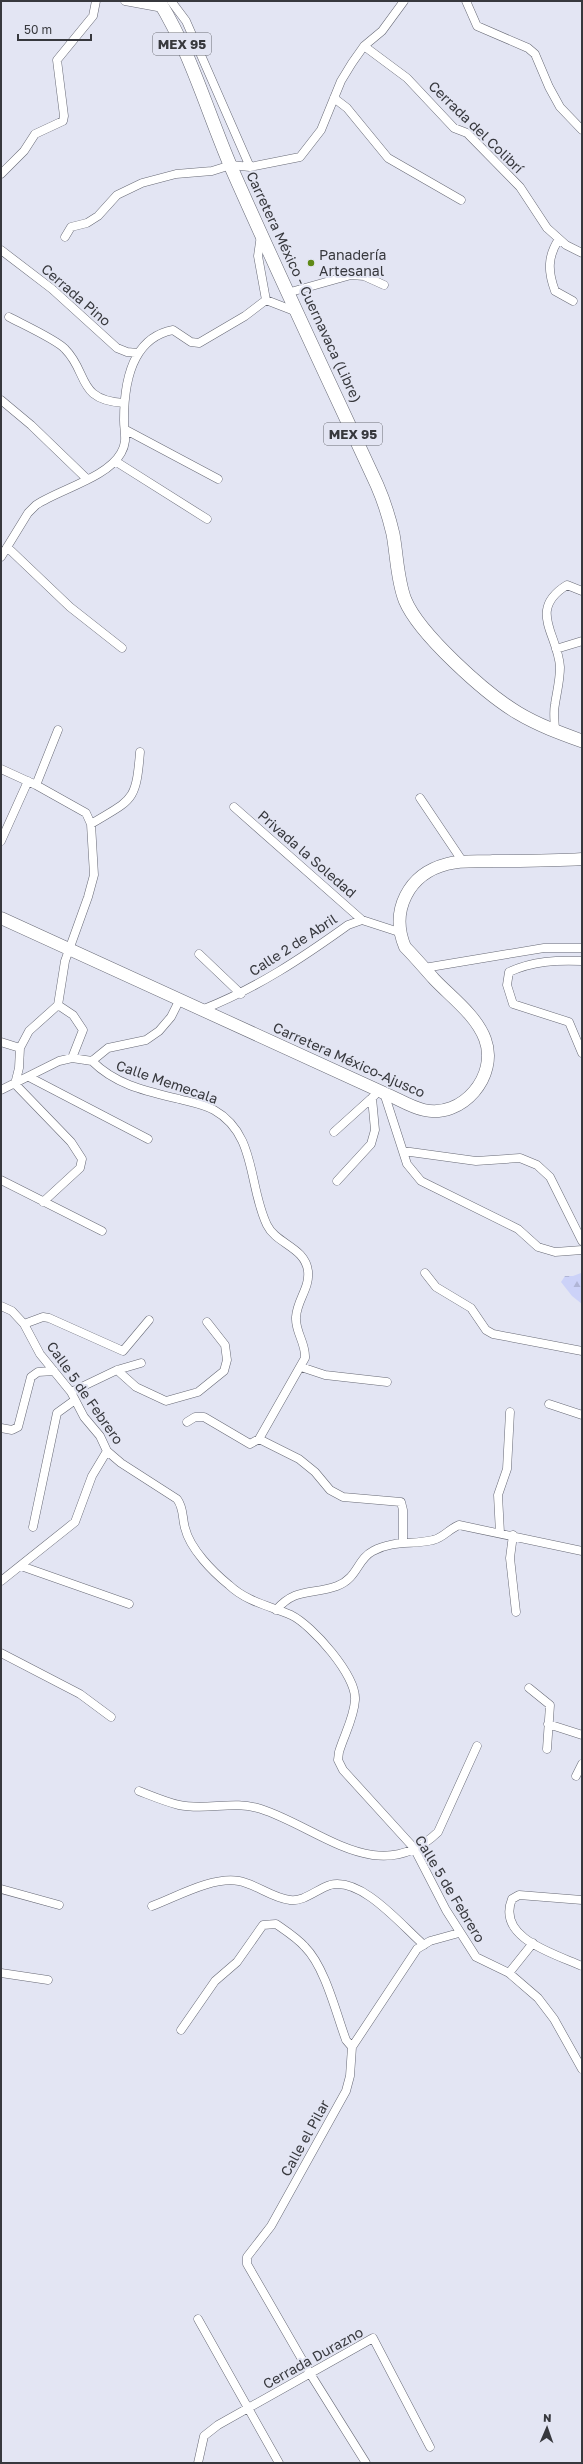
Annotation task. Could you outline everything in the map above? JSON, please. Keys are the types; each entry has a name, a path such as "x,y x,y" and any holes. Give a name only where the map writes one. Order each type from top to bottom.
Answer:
{"main road":[{"name":"Carretera México - Cuernavaca (Libre)","path":"164,3 202,88 230,164 261,235 388,511 400,579 405,599 413,615 424,631 441,648 501,701 517,713 555,732 582,741"},
{"name":"Carretera México-Ajusco","path":"1,918 204,1010 379,1094 424,1110 445,1110 467,1100 482,1084 488,1064 485,1040 474,1020 406,947 399,932 400,907 409,889 432,870 463,862 582,859"}],"street":[{"path":"1,174 24,151 35,134 63,120 64,116 56,64 59,58 93,16 96,1"},
{"path":"125,1 164,3 186,21 250,167"},
{"path":"65,237 71,227 87,223 98,216 117,195 142,183 176,174 212,171 230,164 250,167 300,157 321,130 342,81 364,46 382,31 404,1"},
{"path":"466,1 477,26 528,48 536,54 549,87 560,107 582,130"},
{"name":"Cerrada del Colibrí","path":"364,46 407,78 454,128 467,133 513,179 547,228 559,239 582,254"},
{"path":"334,98 347,108 388,158 461,200"},
{"path":"261,235 258,256 266,300"},
{"path":"559,239 550,256 550,274 555,292 573,301"},
{"name":"Cerrada Pino","path":"1,250 52,289 117,348 127,352 138,353"},
{"path":"287,293 351,275 364,276 384,285"},
{"path":"266,300 297,312"},
{"path":"122,648 3,553 28,513 36,505 87,479 115,461 122,452 127,438 124,403 125,388 138,353 158,333 173,330 191,342 199,343 245,316 266,300"},
{"path":"9,317 65,349 91,392 113,402 124,403"},
{"path":"1,400 31,425 87,479"},
{"path":"126,430 218,479"},
{"path":"115,461 207,519"},
{"path":"555,732 554,706 560,681 560,666 556,649 549,632 547,609 550,599 567,585 582,585"},
{"path":"567,585 582,590"},
{"path":"556,649 582,641"},
{"path":"36,785 58,730"},
{"path":"91,824 128,802 137,786 140,752"},
{"path":"1,769 36,785 86,812 91,824 94,875 62,973 58,1006 34,1026 20,1048 19,1068 15,1084"},
{"path":"1,841 28,781"},
{"path":"420,798 463,862"},
{"name":"Privada la Soledad","path":"234,807 362,920"},
{"path":"362,920 399,932"},
{"name":"Calle 2 de Abril","path":"204,1010 269,979 348,925 362,920"},
{"path":"424,968 544,948 582,948"},
{"path":"199,954 240,994"},
{"path":"582,961 553,960 523,966 509,972 507,986 513,1004 569,1022 582,1053"},
{"path":"1,1090 59,1061 72,1058 92,1061 108,1048 146,1040 159,1031 171,1017 180,999"},
{"path":"58,1006 73,1015 83,1030 72,1058"},
{"path":"1,1042 20,1048"},
{"name":"Calle Memecala","path":"92,1061 105,1074 122,1083 213,1110 231,1123 243,1141 252,1166 256,1190 267,1225 274,1235 294,1248 303,1258 308,1270 307,1287 298,1303 296,1318 298,1330 306,1351 301,1366 260,1439"},
{"path":"29,1077 148,1139"},
{"path":"15,1084 71,1142 82,1159 80,1168 43,1202"},
{"path":"334,1132 379,1094"},
{"path":"379,1094 407,1164 421,1181 518,1229 538,1247 555,1252 582,1250"},
{"path":"337,1181 371,1144 375,1130 379,1094"},
{"path":"403,1152 476,1161 520,1158 537,1165 550,1177 582,1241"},
{"path":"1,1180 102,1231"},
{"path":"425,1273 436,1287 471,1308 486,1330 493,1334 582,1351"},
{"name":"Calle 5 de Febrero","path":"1,1306 12,1311 24,1324 40,1354 70,1392 84,1417 100,1436 107,1451 121,1463 177,1499 181,1504 185,1529 192,1544 214,1571 230,1587 251,1601 303,1622 349,1677 356,1699 338,1760 343,1770 414,1848 460,1933 476,1957 509,1973 538,1998 554,2019 582,2069"},
{"path":"24,1324 49,1318 123,1351 149,1320"},
{"path":"117,1370 136,1387 166,1402 198,1392 224,1371 227,1360 225,1344 207,1322"},
{"path":"70,1392 117,1370 141,1364"},
{"path":"301,1366 325,1375 387,1382"},
{"path":"1,1428 12,1430 18,1427 31,1377 38,1372 54,1371"},
{"path":"33,1527 57,1413 75,1400"},
{"path":"548,1404 582,1415"},
{"path":"500,1533 498,1495 507,1469 510,1412"},
{"path":"187,1422 195,1416 204,1417 250,1444 260,1439 299,1459 315,1472 330,1490 343,1497 401,1502 403,1510 403,1541"},
{"path":"1,1581 74,1522 92,1476 107,1451"},
{"path":"276,1610 286,1599 291,1597 337,1586 355,1574 363,1559 373,1551 403,1541 432,1541 441,1538 450,1528 459,1525 582,1550"},
{"path":"513,1536 510,1558 516,1612"},
{"path":"21,1566 129,1604"},
{"path":"1,1653 80,1694 111,1717"},
{"path":"529,1688 549,1702 547,1750"},
{"path":"548,1724 582,1735"},
{"path":"139,1791 180,1806 237,1804 261,1809 362,1855 393,1856 428,1842 438,1832 477,1746"},
{"path":"576,1776 582,1764"},
{"path":"152,1906 217,1881 239,1880 290,1900 300,1899 330,1885 347,1884 363,1890 424,1945"},
{"path":"1,1889 58,1905"},
{"path":"582,1900 519,1895 512,1899 508,1914 514,1929 533,1943 582,1966"},
{"path":"181,2030 215,1980 236,1962 263,1925 270,1923 276,1924 300,1942 314,1958 321,1972 346,2040 352,2047"},
{"name":"Calle el Pilar","path":"366,2463 311,2375 247,2264 247,2257 271,2226 346,2091 350,2076 352,2047 417,1949 430,1941 460,1933"},
{"path":"509,1973 533,1943"},
{"path":"1,1973 48,1980"},
{"path":"198,2319 279,2463"},
{"name":"Cerrada Durazno","path":"198,2463 204,2436 218,2425 311,2375 373,2338 430,2448"}],"green space":[{"path":"582,1269 582,1304 572,1296 561,1282 565,1276 573,1276 581,1273"}],"place":[{"name":"Panadería Artesanal","path":"311,263"}]}
